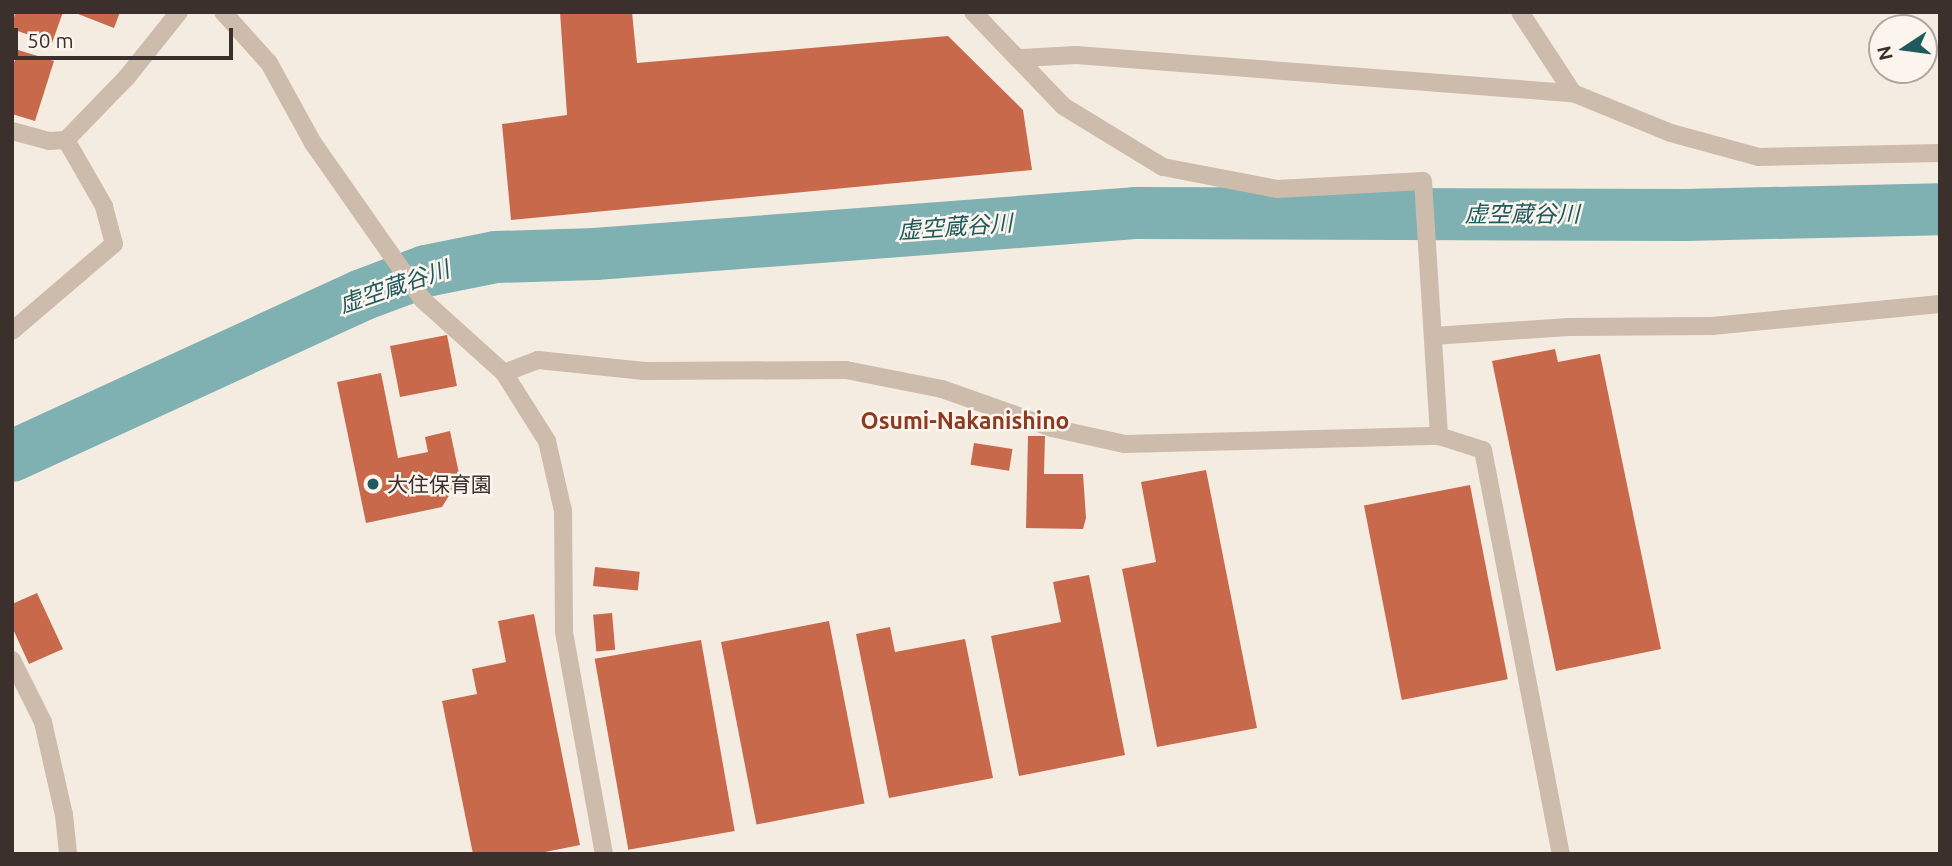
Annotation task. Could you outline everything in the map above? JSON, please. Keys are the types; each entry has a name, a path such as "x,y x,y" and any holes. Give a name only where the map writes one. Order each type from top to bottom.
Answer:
{"street":[{"path":"12,131 49,141 66,140 127,77 179,12"},
{"path":"223,12 269,63 313,142 423,300 504,373 547,441 563,511 565,632 604,854"},
{"path":"973,12 1022,58 1063,106 1163,167 1278,189 1423,181 1439,436"},
{"path":"1520,12 1573,93"},
{"path":"1022,58 1076,55 1573,93 1671,133 1759,157 1940,153"},
{"path":"12,331 114,244 104,206 66,140"},
{"path":"1433,336 1569,327 1712,326 1940,304"},
{"path":"504,373 538,360 644,371 846,370 942,389 1052,428 1125,444 1439,436 1483,450 1561,854"},
{"path":"12,660 43,722 64,815 68,854"}],"building":[{"path":"15,12 63,12 52,43 12,29"},
{"path":"73,12 120,12 114,28"},
{"path":"560,12 632,12 637,63 948,36 1023,110 1032,170 511,220 502,124 567,115"},
{"path":"18,50 54,61 35,121 12,114 12,69"},
{"path":"447,335 457,386 400,397 390,346"},
{"path":"1555,349 1558,362 1600,354 1661,649 1556,671 1492,361"},
{"path":"381,373 398,458 428,452 425,437 450,431 460,478 442,507 366,523 337,382"},
{"path":"1028,436 1045,436 1044,474 1083,474 1086,518 1083,529 1026,528"},
{"path":"974,443 1013,449 1009,471 971,465"},
{"path":"1206,470 1257,728 1157,747 1122,569 1156,562 1141,482"},
{"path":"1470,485 1508,679 1402,700 1364,506"},
{"path":"595,567 640,572 638,591 593,586"},
{"path":"1089,575 1125,755 1019,776 991,636 1061,622 1053,582"},
{"path":"37,593 63,649 29,664 12,627 12,604"},
{"path":"612,613 615,650 596,652 593,615"},
{"path":"534,614 580,845 535,854 473,854 442,701 477,694 472,669 506,662 498,621"},
{"path":"829,621 864,804 757,825 721,642"},
{"path":"890,627 895,652 965,639 993,778 889,798 856,634"},
{"path":"701,640 735,831 628,850 595,659"}],"waterway":[{"name":"虚空蔵谷川","path":"12,456 362,295 426,271 496,257 595,254 1137,213 1685,215 1940,209"}],"place":[{"name":"大住保育園","path":"373,484"}],"district":[{"name":"Osumi-Nakanishino","path":"965,421"}]}
